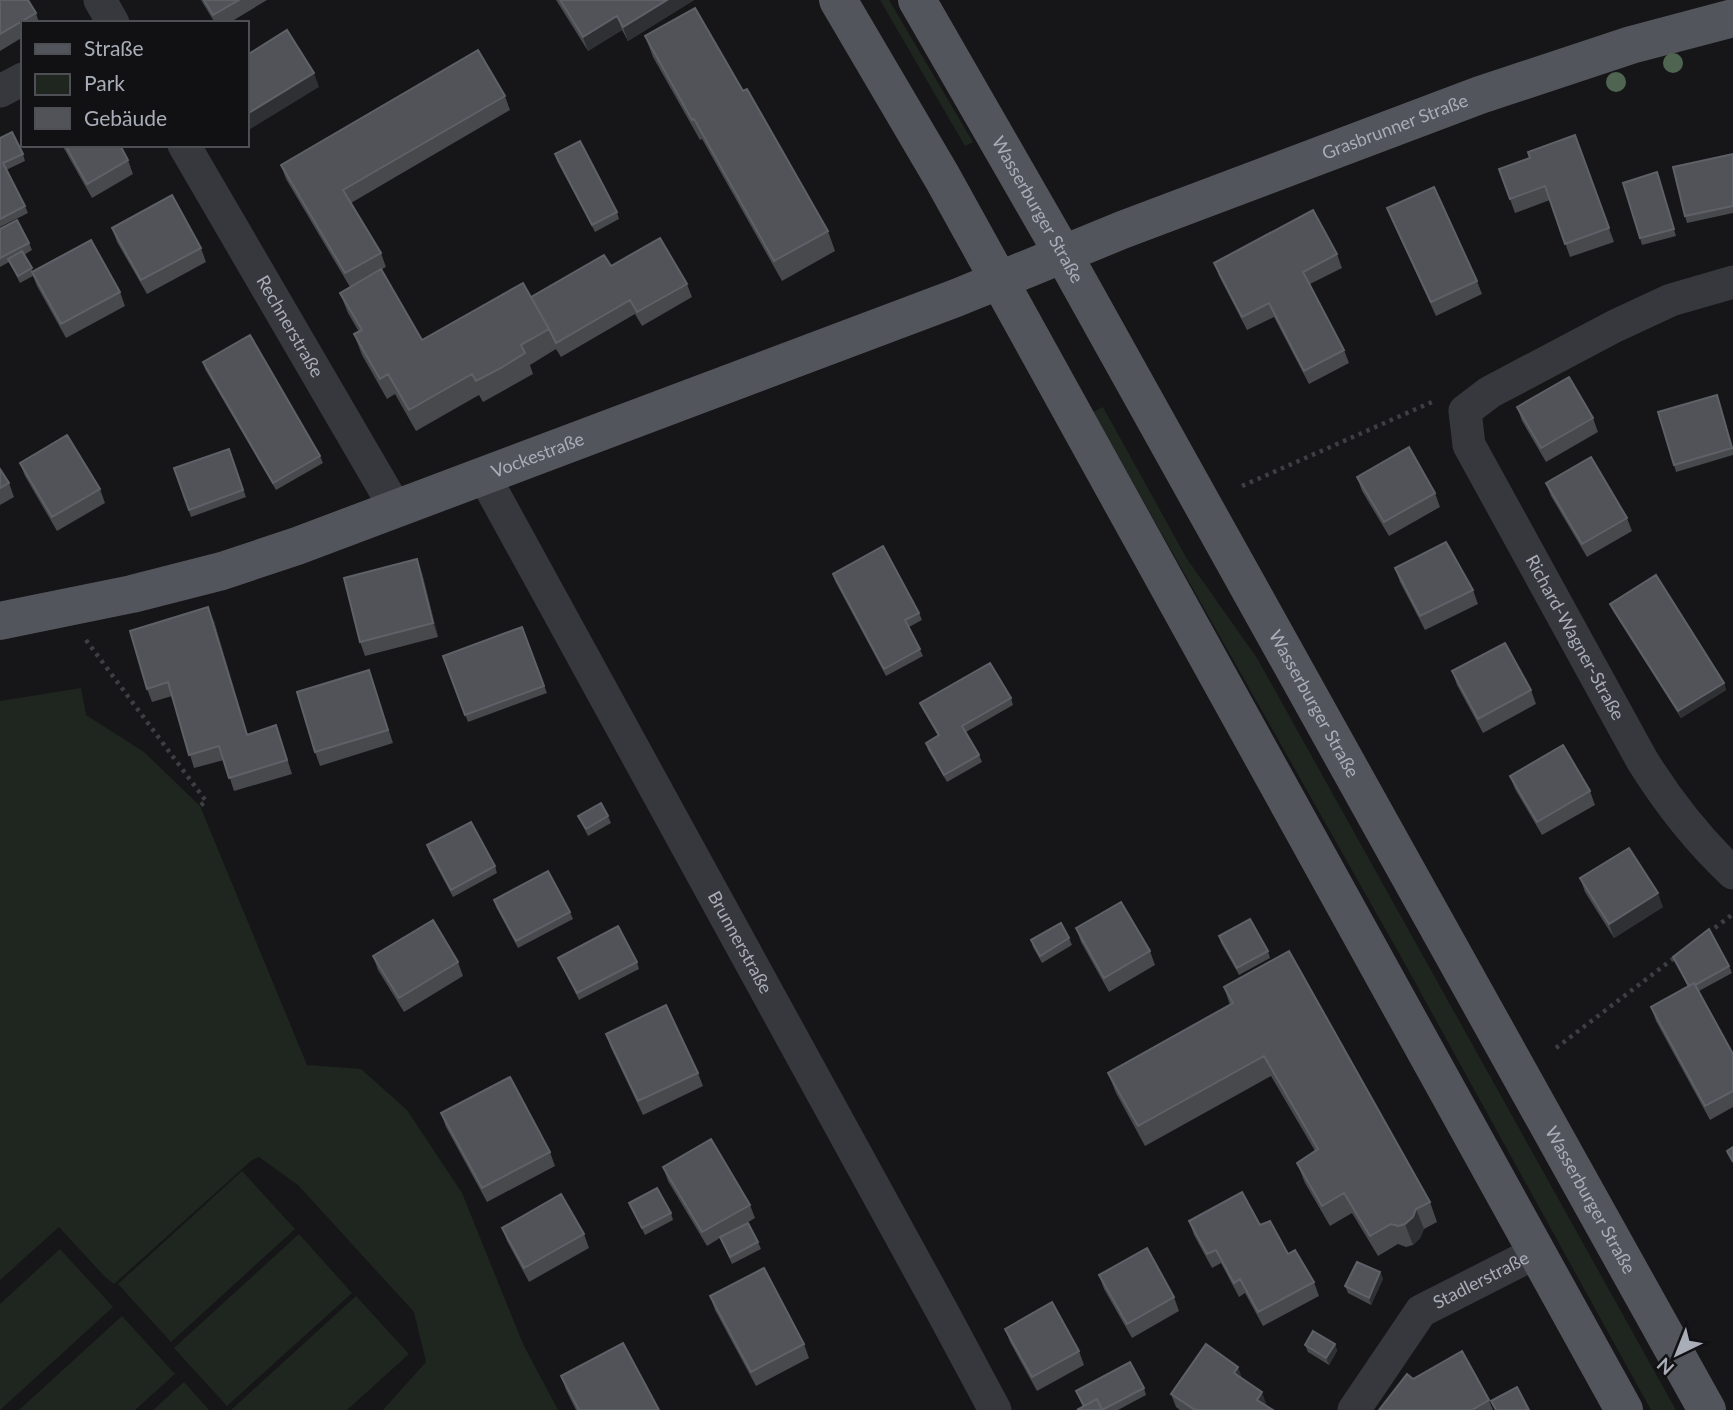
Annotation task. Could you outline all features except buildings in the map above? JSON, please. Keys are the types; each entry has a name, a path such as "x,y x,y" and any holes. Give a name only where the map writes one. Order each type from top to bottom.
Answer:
{"main road":[{"path":"838,0 942,177 1625,1410"},
{"name":"Wasserburger Straße","path":"917,0 1063,254 1707,1410"},
{"name":"Grasbrunner Straße","path":"1063,254 1480,95 1631,45 1733,18"},
{"name":"Vockestraße","path":"0,621 132,594 222,571 484,476 1063,254"}],"street":[{"path":"100,0 112,21"},
{"path":"0,91 21,80"},
{"name":"Rechnerstraße","path":"185,147 396,509"},
{"name":"Richard-Wagner-Straße","path":"1733,282 1671,300 1615,326 1490,391 1465,411 1469,445 1642,760 1686,823 1733,873"},
{"name":"Brunnerstraße","path":"484,476 995,1410"},
{"name":"Stadlerstraße","path":"1354,1410 1421,1311 1537,1252"}],"path":[{"path":"1242,486 1432,402"},
{"path":"77,605 81,634 206,801 200,806"},
{"path":"1700,939 1733,914"},
{"path":"1556,1048 1689,947"}],"green space":[{"path":"880,0 889,0 973,142 965,146"},
{"path":"1103,407 1187,559 1257,658 1676,1410 1651,1410 1400,955 1093,412"},
{"path":"81,688 86,715 144,752 200,806 307,1065 361,1069 407,1110 462,1193 523,1344 558,1410 383,1410 426,1362 414,1312 298,1185 259,1157 252,1160 114,1284 59,1227 0,1280 0,701"},
{"path":"242,1171 295,1229 171,1342 118,1284"},
{"path":"299,1234 352,1293 227,1406 174,1348"},
{"path":"60,1249 113,1307 0,1410 0,1304"},
{"path":"356,1296 409,1354 347,1410 231,1410"},
{"path":"122,1316 175,1374 135,1410 19,1410"},
{"path":"184,1382 209,1410 153,1410"}]}
